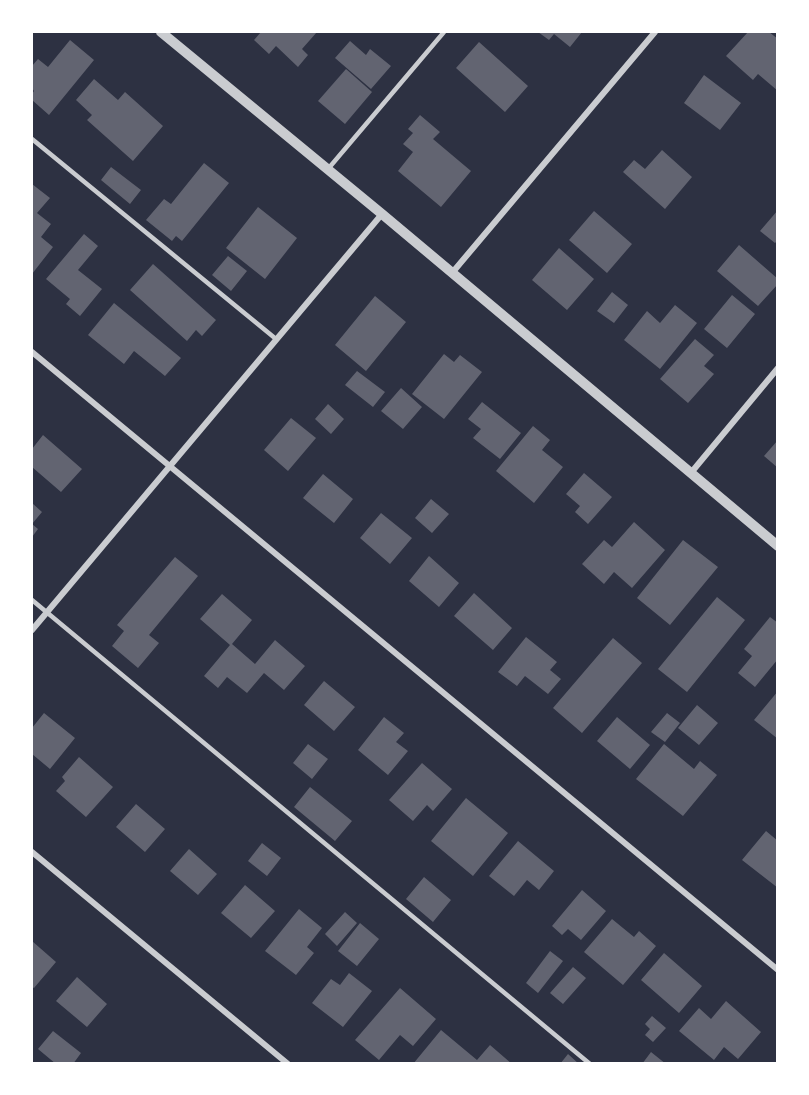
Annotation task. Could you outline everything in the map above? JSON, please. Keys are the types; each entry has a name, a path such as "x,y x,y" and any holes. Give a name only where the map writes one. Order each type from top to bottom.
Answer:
{"street":[{"path":"161,32 382,214 777,546"},
{"path":"452,273 655,32"},
{"path":"32,630 382,214"},
{"path":"32,352 777,969"},
{"path":"690,474 777,368"},
{"path":"32,852 288,1064"}],"lane":[{"path":"328,170 444,32"},
{"path":"32,139 276,339"},
{"path":"32,600 590,1064"}],"building":[{"path":"261,32 317,32 302,49 308,55 298,67 276,46 269,54 254,40"},
{"path":"538,32 582,32 570,47 554,34 549,40"},
{"path":"748,32 769,32 778,39 778,91 758,74 753,80 726,56"},
{"path":"70,40 94,60 49,115 32,100 34,91 32,66 38,59 48,67"},
{"path":"350,41 366,55 370,49 391,66 371,89 335,58"},
{"path":"479,42 528,86 505,112 456,68"},
{"path":"346,69 372,92 345,124 318,101"},
{"path":"704,75 741,103 720,130 684,103"},
{"path":"94,79 118,100 125,92 163,126 133,161 87,120 92,115 76,100"},
{"path":"420,115 440,132 433,139 471,171 441,207 398,171 413,152 403,144 413,133 408,129"},
{"path":"662,150 692,177 665,209 623,172 634,160 645,169"},
{"path":"204,163 229,183 182,241 176,236 172,241 146,220 164,199 171,204"},
{"path":"111,167 141,190 130,204 101,180"},
{"path":"32,184 50,198 37,213 51,224 41,237 53,247 32,274"},
{"path":"258,207 297,238 265,279 226,248"},
{"path":"778,210 778,240 775,243 760,231"},
{"path":"594,211 632,244 607,273 569,240"},
{"path":"84,234 98,246 78,270 102,289 80,316 66,304 70,299 46,279"},
{"path":"739,245 778,279 778,284 758,306 717,271"},
{"path":"559,248 594,279 567,310 532,280"},
{"path":"228,256 247,271 231,291 212,275"},
{"path":"153,264 216,320 202,336 196,330 187,341 130,290"},
{"path":"612,292 628,305 614,323 597,311"},
{"path":"732,295 755,314 727,348 704,329"},
{"path":"375,296 406,322 366,371 335,345"},
{"path":"114,303 181,358 165,376 134,351 124,364 88,335"},
{"path":"675,305 697,323 660,369 624,340 647,311 660,323"},
{"path":"695,339 714,355 704,366 714,374 688,403 660,379"},
{"path":"444,354 454,362 460,355 482,372 444,419 412,394"},
{"path":"357,371 385,392 373,407 345,385"},
{"path":"401,388 422,407 403,429 381,411"},
{"path":"482,402 521,433 500,459 473,438 481,429 468,419"},
{"path":"328,404 344,419 331,434 315,419"},
{"path":"291,418 316,438 288,471 264,450"},
{"path":"533,426 550,440 542,450 563,467 534,503 496,471"},
{"path":"43,435 82,469 61,492 32,467 32,449"},
{"path":"778,440 778,468 764,456"},
{"path":"584,473 612,497 588,524 575,512 580,506 566,494"},
{"path":"323,474 353,499 334,523 303,498"},
{"path":"431,499 449,514 432,533 415,518"},
{"path":"32,503 42,512 32,524"},
{"path":"381,513 412,538 390,564 360,538"},
{"path":"634,522 665,550 632,588 614,572 604,584 582,564 604,540 612,547"},
{"path":"32,524 38,529 32,537"},
{"path":"683,540 718,567 670,625 637,598"},
{"path":"429,556 459,583 439,607 409,581"},
{"path":"175,557 198,576 149,635 159,643 138,668 112,646 124,631 117,625"},
{"path":"474,593 512,628 493,650 454,616"},
{"path":"222,594 252,620 232,644 255,664 275,640 305,666 284,690 264,673 247,693 227,677 218,688 204,676 230,645 200,619"},
{"path":"717,597 745,620 687,692 658,669"},
{"path":"770,617 778,623 778,659 755,687 738,673 752,656 744,649"},
{"path":"526,637 557,662 550,670 561,679 548,694 525,676 517,686 498,672"},
{"path":"613,638 642,663 582,733 553,708"},
{"path":"324,681 355,707 334,731 304,705"},
{"path":"778,691 778,739 754,720"},
{"path":"697,705 718,723 699,745 678,728"},
{"path":"44,713 75,738 50,769 32,754 32,728"},
{"path":"667,713 680,723 665,742 651,732"},
{"path":"384,717 404,733 396,742 408,751 388,775 358,750"},
{"path":"617,717 650,745 630,769 597,741"},
{"path":"308,744 328,759 312,779 293,763"},
{"path":"664,744 694,769 700,761 717,775 683,816 636,779"},
{"path":"79,757 113,787 86,817 56,791 65,781 62,777"},
{"path":"422,763 452,789 433,811 427,805 413,821 389,800"},
{"path":"310,787 352,821 335,841 294,807"},
{"path":"466,798 508,833 473,876 431,841"},
{"path":"136,804 165,829 145,852 116,827"},
{"path":"766,831 778,841 778,888 742,860"},
{"path":"518,841 554,871 539,890 527,880 514,896 489,876"},
{"path":"262,843 281,858 267,876 248,861"},
{"path":"189,849 217,874 198,895 170,871"},
{"path":"424,877 451,900 433,922 406,899"},
{"path":"245,885 275,911 251,938 221,913"},
{"path":"582,890 606,911 581,940 568,929 562,935 552,926"},
{"path":"299,909 322,928 307,947 314,953 296,975 265,951"},
{"path":"345,912 357,923 337,946 325,934"},
{"path":"612,919 634,937 639,931 656,946 623,985 584,952"},
{"path":"360,923 379,939 357,966 338,951"},
{"path":"32,941 56,962 34,988 32,987"},
{"path":"550,951 563,961 538,993 526,983"},
{"path":"664,953 702,986 679,1013 641,980"},
{"path":"573,967 586,978 563,1004 550,993"},
{"path":"349,973 372,991 343,1027 312,1003 331,979 340,985"},
{"path":"77,977 107,1004 87,1027 56,1001"},
{"path":"400,988 436,1019 413,1046 400,1035 379,1060 355,1040"},
{"path":"726,1001 761,1032 738,1059 724,1047 714,1060 679,1031 699,1008 711,1019"},
{"path":"652,1016 666,1028 653,1042 645,1035 650,1029 645,1024"},
{"path":"441,1030 477,1060 490,1045 512,1064 413,1064"},
{"path":"53,1031 81,1053 73,1064 56,1064 38,1049"},
{"path":"651,1052 666,1064 642,1064"},
{"path":"568,1054 579,1064 560,1064"}]}
